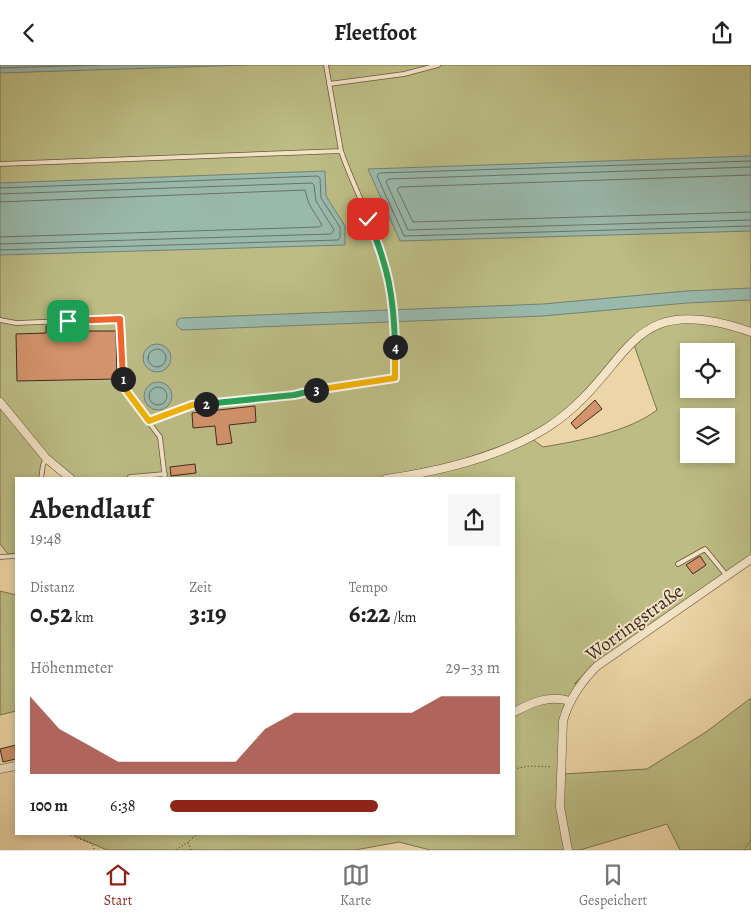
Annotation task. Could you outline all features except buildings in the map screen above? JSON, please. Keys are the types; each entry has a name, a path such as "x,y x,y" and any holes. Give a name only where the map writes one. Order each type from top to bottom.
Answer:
{"street":[{"path":"395,477 460,463 530,437 570,411 588,395 631,342 644,331 663,321 678,318 704,320 751,331"},
{"path":"0,402 46,458 69,477"},
{"name":"Worringstraße","path":"568,850 560,807 563,721 570,701 583,680 597,666 751,559"},
{"path":"515,712 543,699 559,698 570,701"},
{"path":"0,769 15,766"}],"lane":[{"path":"149,421 192,405 294,395 395,378 394,306 383,253 341,151 326,65"},
{"path":"329,84 404,75 438,65"},
{"path":"0,164 341,151"},
{"path":"0,320 16,323 120,319 123,381 134,404 160,437 165,477 130,477"},
{"path":"41,477 46,458"},
{"path":"678,564 705,549 727,576"},
{"path":"0,557 15,556"}],"path":[{"path":"515,769 529,766 560,768"},
{"path":"69,835 92,844 95,850"},
{"path":"176,850 196,835"},
{"path":"744,850 751,840"},
{"path":"188,842 191,850"}],"green space":[{"path":"0,65 751,65 751,331 705,320 653,325 587,394 530,436 455,462 383,477 71,477 58,467 0,400"},
{"path":"678,319 751,332 751,556 593,666 574,684 582,680 565,706 559,764 568,850 430,850 399,842 355,850 107,850 75,836 515,835 515,477 413,477 531,438 543,447 603,435 645,418 657,410 633,342 638,337"},
{"path":"0,405 45,458 41,477 15,477 15,554 8,554 0,544"},
{"path":"0,591 15,595 15,711 0,715"},
{"path":"751,698 751,850 680,850 667,824 580,850 570,850 563,826 563,774 647,769 706,732"}],"water":[{"path":"0,65 246,65 0,73"},
{"path":"751,156 751,231 400,241 368,169"},
{"path":"325,171 326,196 345,226 345,245 0,255 0,183"},
{"path":"751,288 751,300 687,303 543,316 182,330 176,325 178,319 182,318 543,304 686,291"},
{"path":"157,344 167,348 171,358 167,368 157,372 147,368 143,358 147,348"},
{"path":"158,382 168,386 172,396 168,406 158,410 148,406 144,396 148,386"}],"route":[{"path":"68,321 120,319 125,389 134,404 149,421 192,405 294,395 395,378 394,300 383,253 368,219"}]}
